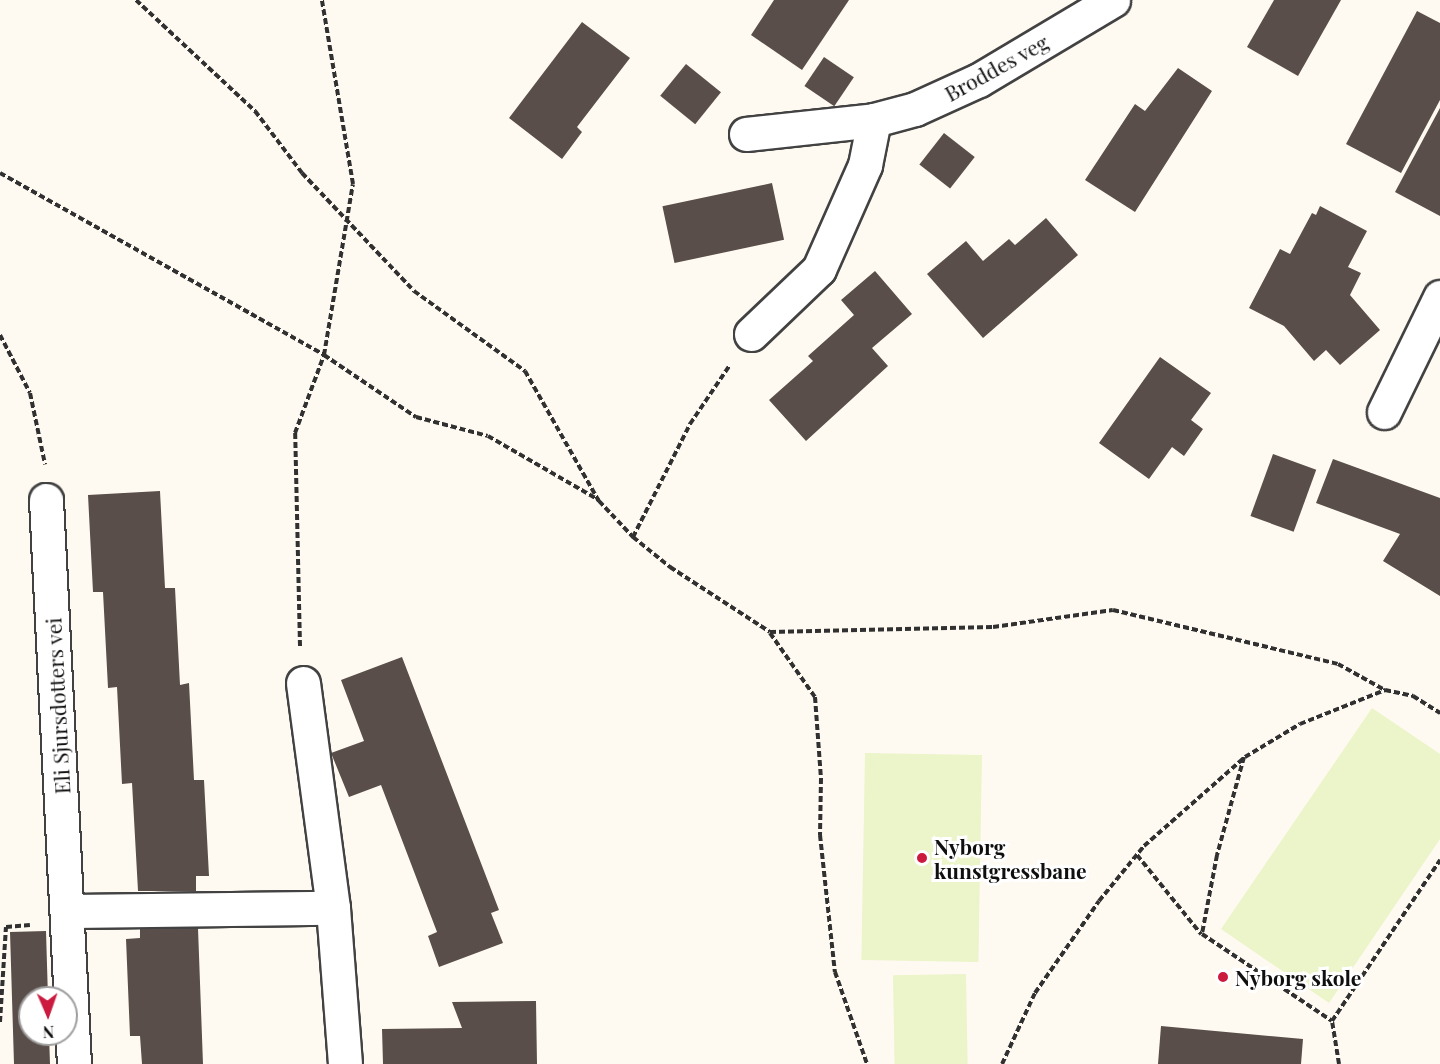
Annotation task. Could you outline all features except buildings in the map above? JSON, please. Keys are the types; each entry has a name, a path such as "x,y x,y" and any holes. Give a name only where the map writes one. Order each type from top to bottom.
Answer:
{"street":[{"name":"Broddes veg","path":"746,134 874,120 915,109 979,80 1113,0"},
{"path":"751,334 819,269 865,165 874,120"},
{"path":"1384,412 1440,297"},
{"name":"Eli Sjursdotters vei","path":"46,500 69,911 75,1064"},
{"path":"303,683 333,908 345,1064"},
{"path":"69,911 333,908"}],"path":[{"path":"136,0 255,111 302,173 414,291 525,371 599,501 633,537 670,567 770,632 815,697 821,778 820,835 835,972 867,1064"},
{"path":"303,683 297,611 295,433 324,355 350,221 353,184 322,0"},
{"path":"0,173 324,355 416,417 488,436 599,501"},
{"path":"633,537 690,424 751,334"},
{"path":"0,335 30,393 44,452 46,500"},
{"path":"770,632 993,627 1113,610 1338,664 1385,690 1413,696 1440,713"},
{"path":"1002,1064 1035,993 1099,901 1137,855 1190,802 1245,757 1300,724 1385,690"},
{"path":"1202,934 1217,855 1245,757"},
{"path":"1137,855 1202,934 1332,1021"},
{"path":"1339,1064 1332,1021 1440,860"},
{"path":"0,1022 6,927 53,923 69,911"}],"green space":[{"path":"1372,708 1440,754 1440,839 1329,1003 1221,929"},
{"name":"Nyborg kunstgressbane","path":"865,753 982,755 978,962 861,960"},
{"path":"966,974 968,1064 895,1064 893,975"}],"place":[{"name":"Nyborg kunstgressbane","path":"922,858"},
{"name":"Nyborg skole","path":"1223,977"}]}
